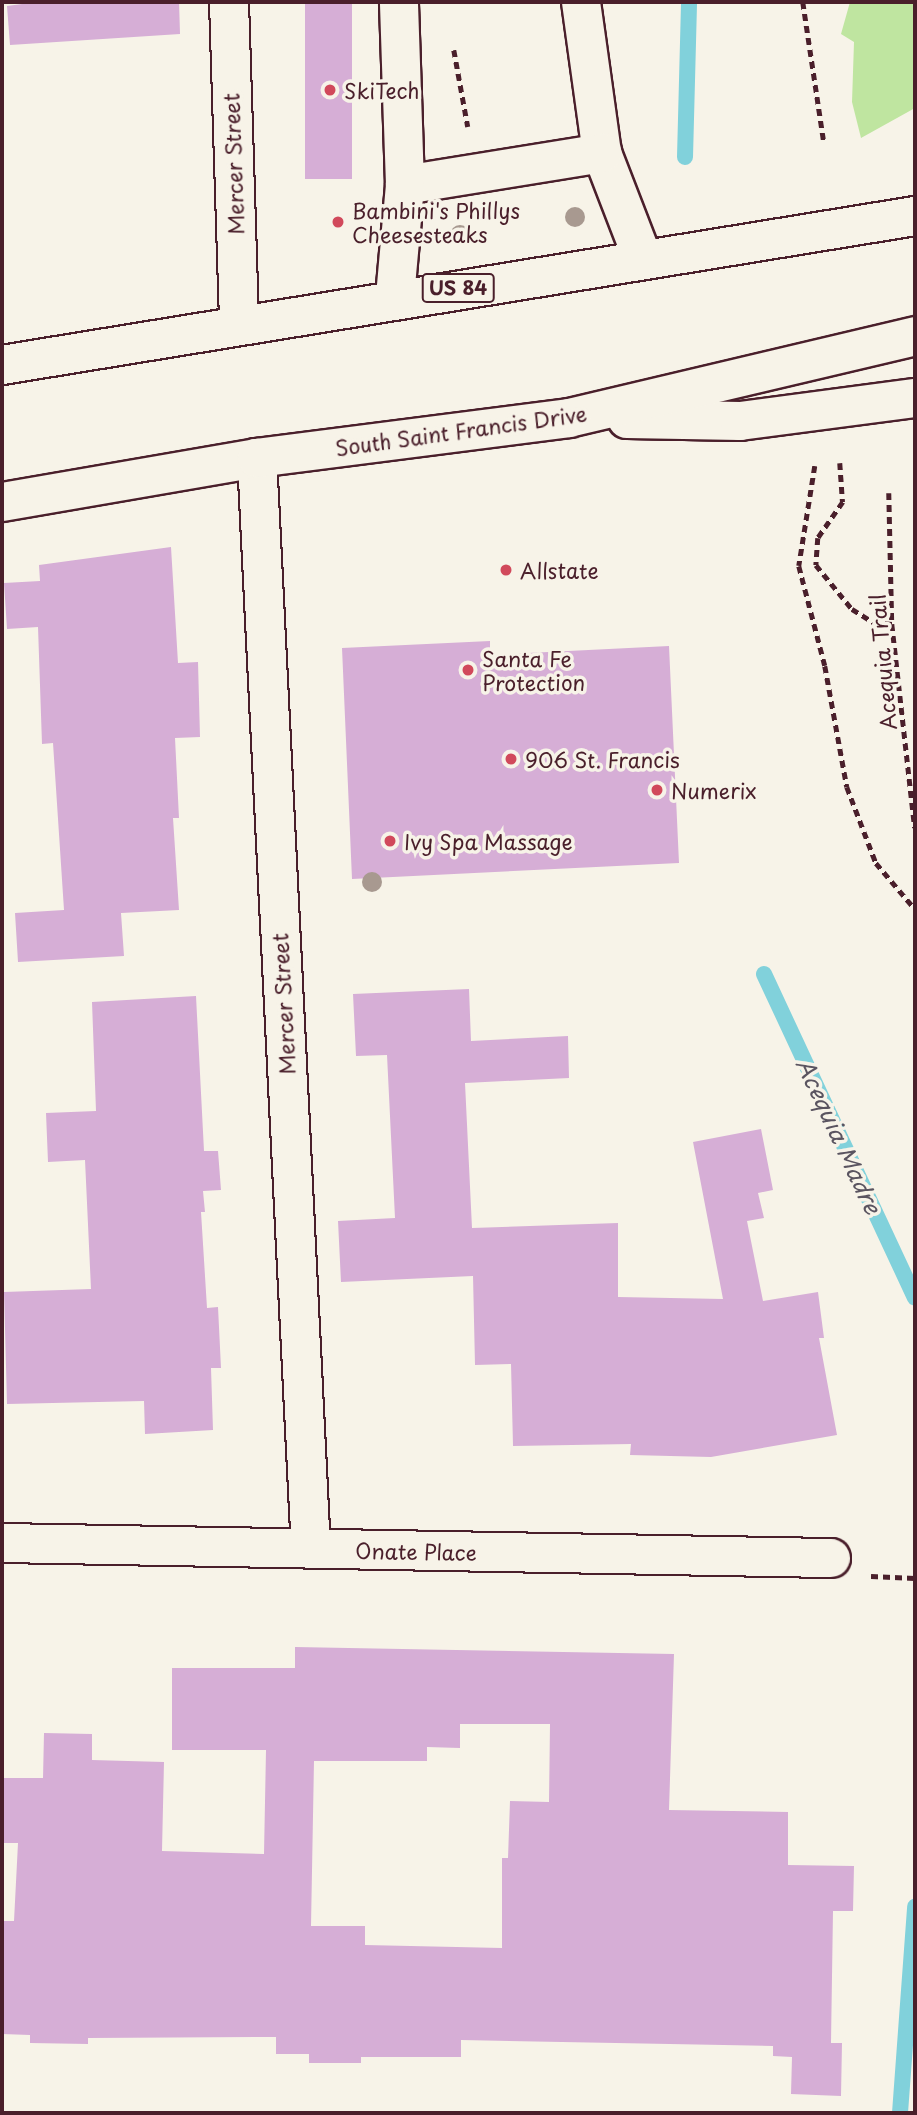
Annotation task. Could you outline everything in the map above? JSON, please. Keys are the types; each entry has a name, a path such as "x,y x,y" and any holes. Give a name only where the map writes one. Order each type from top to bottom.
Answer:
{"main road":[{"name":"Mercer Street","path":"229,2 239,325"},
{"path":"395,297 405,185 399,2"},
{"path":"581,2 602,153 643,259"},
{"path":"405,185 602,153"},
{"name":"US 84","path":"2,365 395,297 915,216"},
{"name":"South Saint Francis Drive","path":"2,502 257,458 569,418 915,336"},
{"path":"569,418 740,421 915,398"},
{"name":"Mercer Street","path":"257,458 311,1549"},
{"name":"Onate Place","path":"2,1543 831,1558"}],"path":[{"path":"803,2 824,143"},
{"path":"454,50 469,135"},
{"path":"840,463 842,502 818,538 816,565 852,609 873,622 892,624"},
{"path":"815,466 799,566 825,666 847,787 876,863 915,909"},
{"name":"Acequia Trail","path":"889,493 892,624 915,828"},
{"path":"876,1578 915,1578"}],"green space":[{"path":"850,2 915,2 915,108 861,138 852,102 854,42 841,34"}],"building":[{"path":"37,2 179,2 180,34 10,45 7,6"},
{"name":"SkiTech","path":"305,2 352,2 352,179 305,179"},
{"path":"171,547 178,663 198,662 200,737 175,738 179,818 173,818 179,910 121,913 124,956 18,962 15,913 64,910 53,743 42,744 38,627 7,629 4,583 40,581 39,565"},
{"name":"906 St. Francis","path":"490,641 490,655 669,646 679,863 352,879 342,648"},
{"path":"469,989 471,1041 568,1036 569,1078 465,1083 472,1228 618,1223 618,1297 723,1299 693,1142 761,1129 773,1190 758,1193 764,1218 747,1221 763,1301 818,1292 824,1338 819,1338 837,1435 711,1457 630,1455 631,1444 513,1446 511,1364 475,1365 473,1276 341,1282 338,1221 395,1218 387,1055 356,1056 353,994"},
{"path":"196,996 204,1151 218,1151 221,1190 203,1191 205,1212 201,1212 207,1308 218,1307 221,1368 211,1368 213,1430 145,1434 144,1401 7,1404 4,1292 91,1289 85,1160 48,1162 46,1113 96,1111 92,1002"},
{"path":"295,1647 674,1654 669,1810 788,1812 788,1865 854,1866 853,1911 833,1911 831,2043 842,2043 841,2096 791,2094 792,2057 773,2056 773,2046 461,2040 461,2057 361,2057 361,2063 309,2063 309,2054 276,2054 276,2037 88,2038 88,2044 30,2043 30,2035 2,2034 2,1921 14,1921 18,1843 2,1843 2,1778 43,1778 44,1733 92,1734 92,1760 164,1762 162,1851 264,1854 266,1750 172,1750 172,1668 295,1668","holes":["460,1724 550,1724 549,1802 510,1801 508,1858 502,1858 502,1948 365,1945 365,1926 311,1926 314,1761 427,1761 427,1747 460,1748"]}],"waterway":[{"name":"Acequia Madre","path":"685,157 689,2"},
{"name":"Acequia Madre","path":"764,974 915,1298"},
{"name":"Acequia Madre","path":"900,2113 915,1907"}],"place":[{"name":"SkiTech","path":"330,90"},
{"name":"Bambini's Phillys Cheesesteaks","path":"338,222"},
{"name":"Allstate","path":"506,570"},
{"name":"Santa Fe Protection","path":"468,670"},
{"name":"906 St. Francis","path":"511,759"},
{"name":"Numerix","path":"657,790"},
{"name":"Ivy Spa Massage","path":"390,841"}]}
